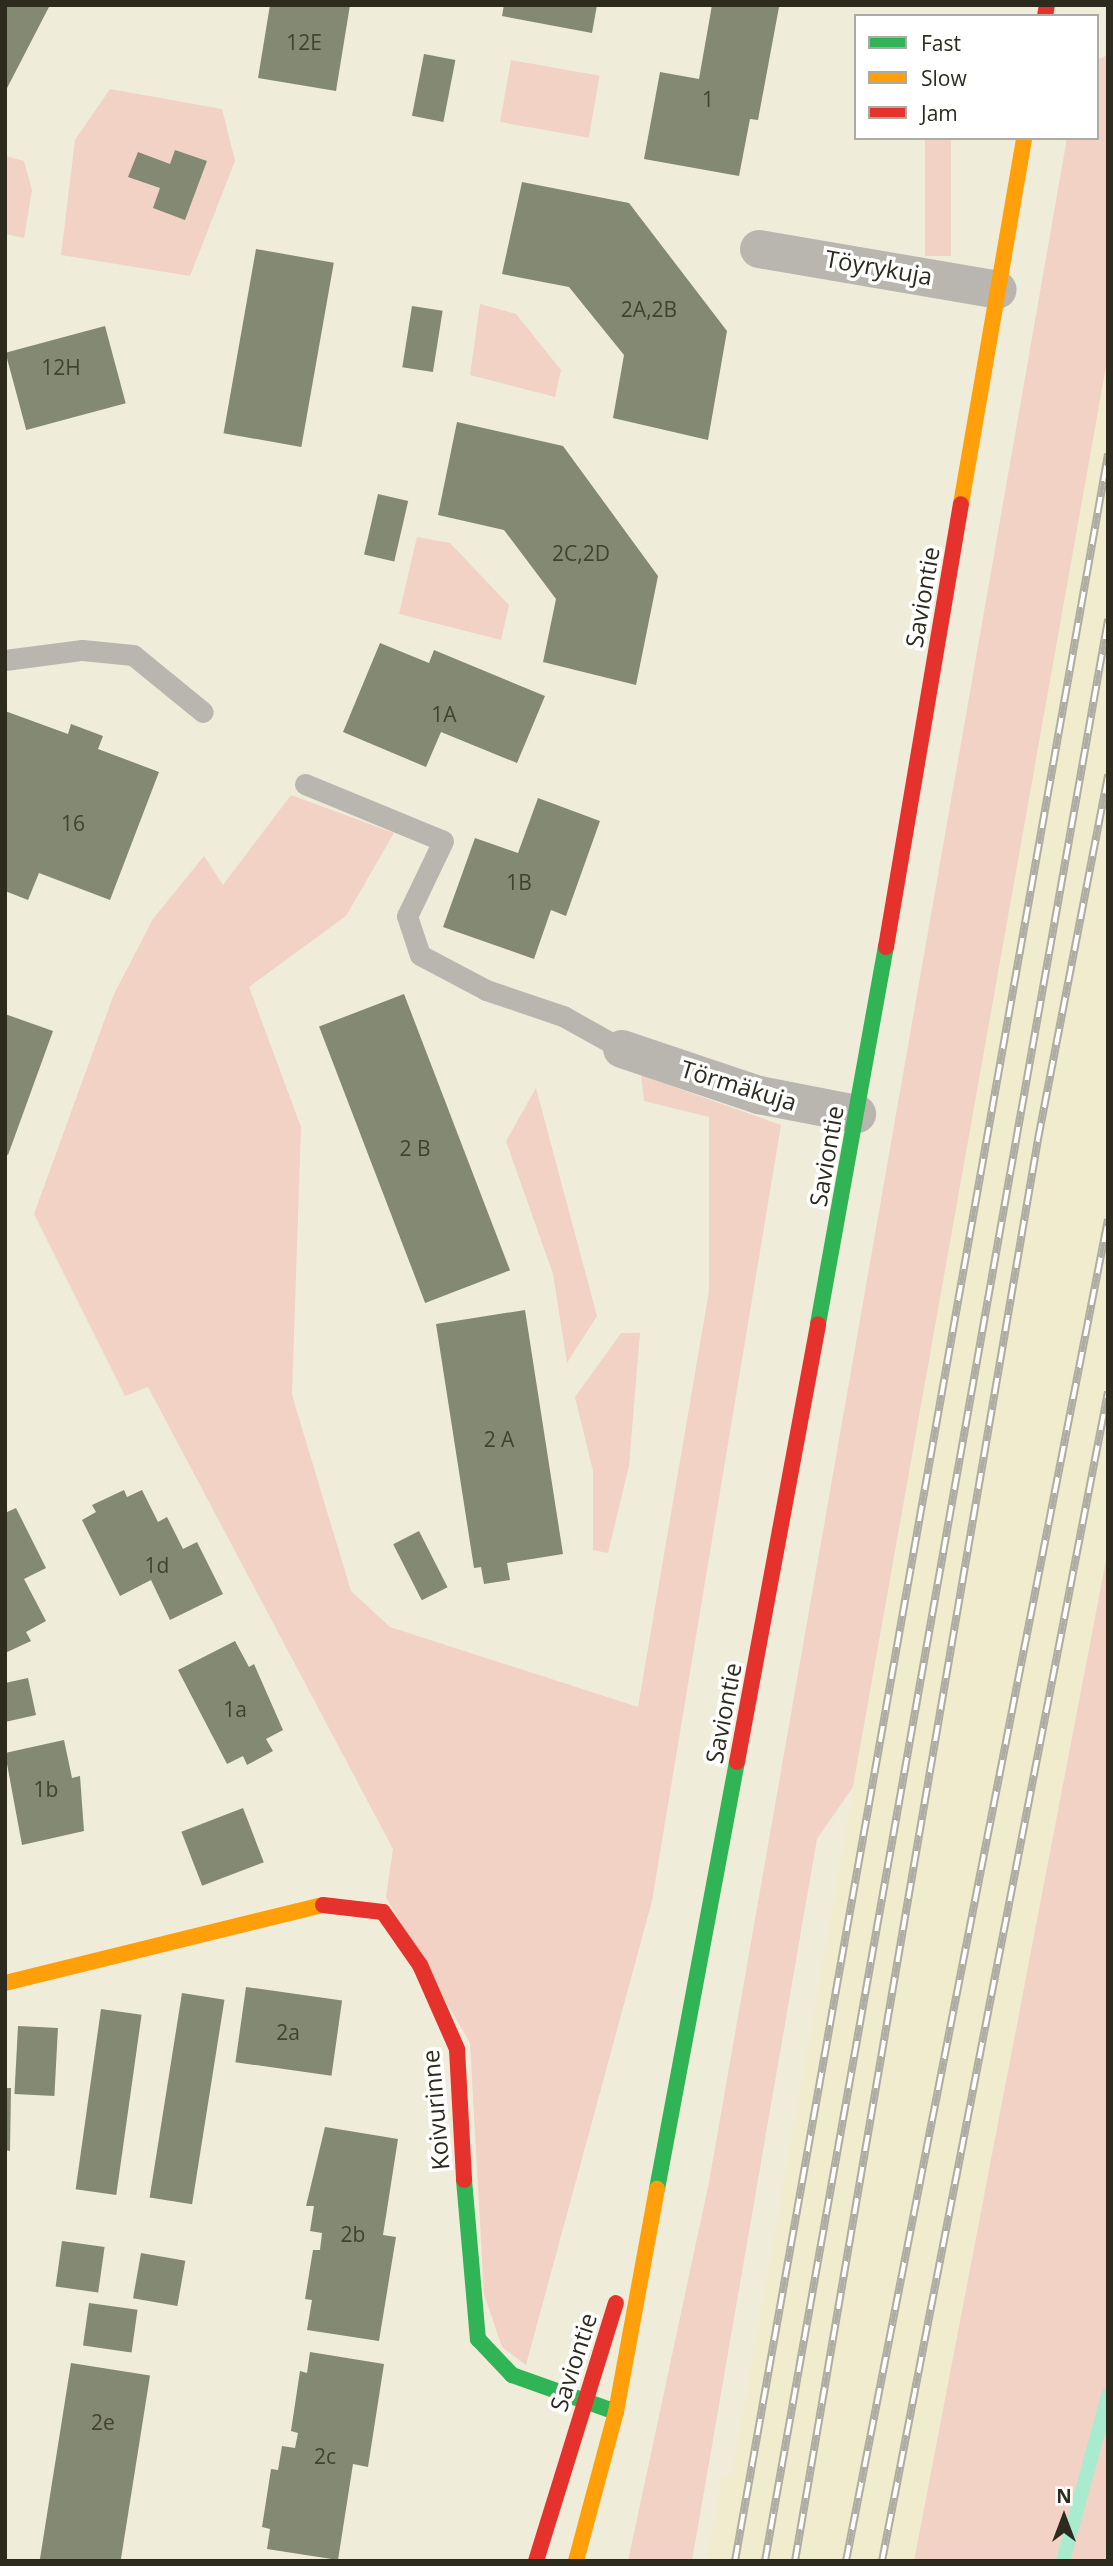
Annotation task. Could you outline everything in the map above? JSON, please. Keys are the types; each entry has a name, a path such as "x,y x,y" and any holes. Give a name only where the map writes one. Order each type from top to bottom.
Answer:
{"main road":[{"name":"Saviontie","path":"576,2561 616,2412 857,1114 1024,140"},
{"name":"Koivurinne","path":"5,1983 332,1903 383,1912 420,1965 457,2049 470,2301 478,2339 512,2375 616,2412"},
{"name":"Saviontie","path":"536,2561 583,2401 659,2179"}],"street":[{"name":"Töyrykuja","path":"759,249 998,290"},
{"name":"Törmäkuja","path":"622,1049 759,1095 857,1114"}],"lane":[{"path":"5,660 82,650 133,655 203,712"},
{"path":"305,784 443,841 407,916 420,955 622,1049"}],"shaded area":[{"path":"1108,55 1108,355 853,1787 817,1839 692,2561 628,2561 709,2182 1067,140 1099,140 1099,59"},
{"path":"511,60 600,76 589,138 500,122"},
{"path":"110,89 222,109 235,161 190,276 61,255 75,140"},
{"path":"925,140 951,140 951,256 925,256"},
{"path":"5,156 24,161 32,190 24,238 5,234"},
{"path":"480,304 516,314 561,370 555,397 470,375"},
{"path":"1108,355 1108,1550 914,2561 706,2561 722,2475 731,2477"},
{"path":"417,537 450,543 509,605 501,640 399,614"},
{"path":"291,795 394,833 346,916 249,987 301,1127 292,1395 351,1591 390,1627 638,1707 709,1291 709,1117 644,1101 641,1075 781,1125 652,1901 526,2365 502,2347 484,2294 470,2043 386,1897 393,1849 148,1387 125,1396 34,1214 114,994 153,919 204,856 223,885"},
{"path":"536,1088 597,1316 567,1363 553,1274 506,1141"},
{"path":"621,1333 640,1333 629,1466 608,1553 593,1550 593,1471 575,1397"},
{"path":"1108,1550 1108,2561 914,2561"}],"building":[{"path":"5,5 50,5 5,92"},
{"path":"270,5 350,5 336,91 258,78"},
{"path":"504,5 597,5 592,33 502,16"},
{"path":"712,5 779,7 758,120 750,119 739,176 644,159 660,72 699,79"},
{"path":"424,54 455,60 443,122 412,116"},
{"path":"175,150 207,161 185,220 153,208 160,188 128,177 138,152 170,164"},
{"path":"522,182 629,203 727,331 708,440 613,418 624,355 569,287 502,274"},
{"path":"256,249 334,263 301,447 224,433"},
{"path":"412,306 443,311 433,372 402,367"},
{"path":"105,326 126,403 26,430 6,353"},
{"path":"457,422 563,446 658,576 636,685 543,662 556,599 504,530 438,515"},
{"path":"378,494 408,501 394,561 364,554"},
{"path":"380,643 429,663 434,650 545,696 517,763 441,732 426,767 343,732"},
{"path":"5,711 68,734 71,724 103,736 98,749 159,772 110,900 39,873 28,900 5,891"},
{"path":"538,798 600,821 566,916 551,910 534,959 443,927 475,838 518,853"},
{"path":"404,994 510,1270 425,1303 319,1027"},
{"path":"5,1014 53,1031 8,1155 5,1154"},
{"path":"525,1310 563,1554 507,1563 510,1580 484,1584 481,1567 474,1568 436,1324"},
{"path":"124,1490 127,1497 142,1490 158,1522 167,1517 183,1549 197,1542 223,1594 170,1620 151,1580 120,1596 82,1520 96,1512 92,1505"},
{"path":"16,1508 46,1568 24,1579 46,1621 26,1632 31,1641 5,1653 5,1513"},
{"path":"419,1531 448,1587 422,1600 393,1544"},
{"path":"235,1641 249,1667 254,1664 283,1730 266,1739 273,1751 247,1765 243,1756 227,1764 178,1670"},
{"path":"28,1678 36,1715 5,1722 5,1683"},
{"path":"64,1740 72,1778 80,1776 84,1831 22,1845 5,1753"},
{"path":"243,1808 264,1862 202,1886 181,1832"},
{"path":"246,1987 342,2000 331,2076 235,2062"},
{"path":"182,1993 224,2000 192,2204 150,2197"},
{"path":"101,2009 142,2015 116,2195 76,2189"},
{"path":"18,2026 58,2028 54,2096 14,2094"},
{"path":"5,2088 11,2088 10,2151 5,2150"},
{"path":"325,2127 398,2139 383,2235 396,2237 379,2341 307,2330 312,2300 305,2299 313,2250 320,2250 322,2233 310,2231 314,2206 306,2206"},
{"path":"62,2241 105,2247 98,2293 56,2287"},
{"path":"141,2253 185,2261 177,2306 133,2298"},
{"path":"89,2303 138,2310 132,2352 83,2346"},
{"path":"310,2352 384,2364 368,2467 353,2464 338,2560 267,2549 270,2529 262,2527 271,2469 278,2470 282,2446 295,2448 298,2433 291,2431 300,2371 307,2373"},
{"path":"71,2363 150,2376 121,2561 40,2561"}],"waterway":[{"path":"1063,2561 1108,2395"}],"railway":[{"path":"735,2561 1108,454"},
{"path":"765,2561 1108,619"},
{"path":"795,2561 1038,1139 1108,775"},
{"path":"846,2561 1108,1219"},
{"path":"882,2561 1108,1392"}],"traffic: fast":[{"path":"818,1324 886,947"},
{"path":"657,2189 737,1762"},
{"path":"464,2180 478,2339 512,2375 616,2412"}],"traffic: slow":[{"path":"961,504 1024,140"},
{"path":"5,1983 323,1905"},
{"path":"576,2561 616,2412 657,2189"}],"traffic: jam":[{"path":"1045,14 1047,5"},
{"path":"886,947 961,504"},
{"path":"737,1762 818,1324"},
{"path":"323,1905 383,1912 420,1965 457,2049 464,2180"},
{"path":"536,2561 616,2303"}]}
